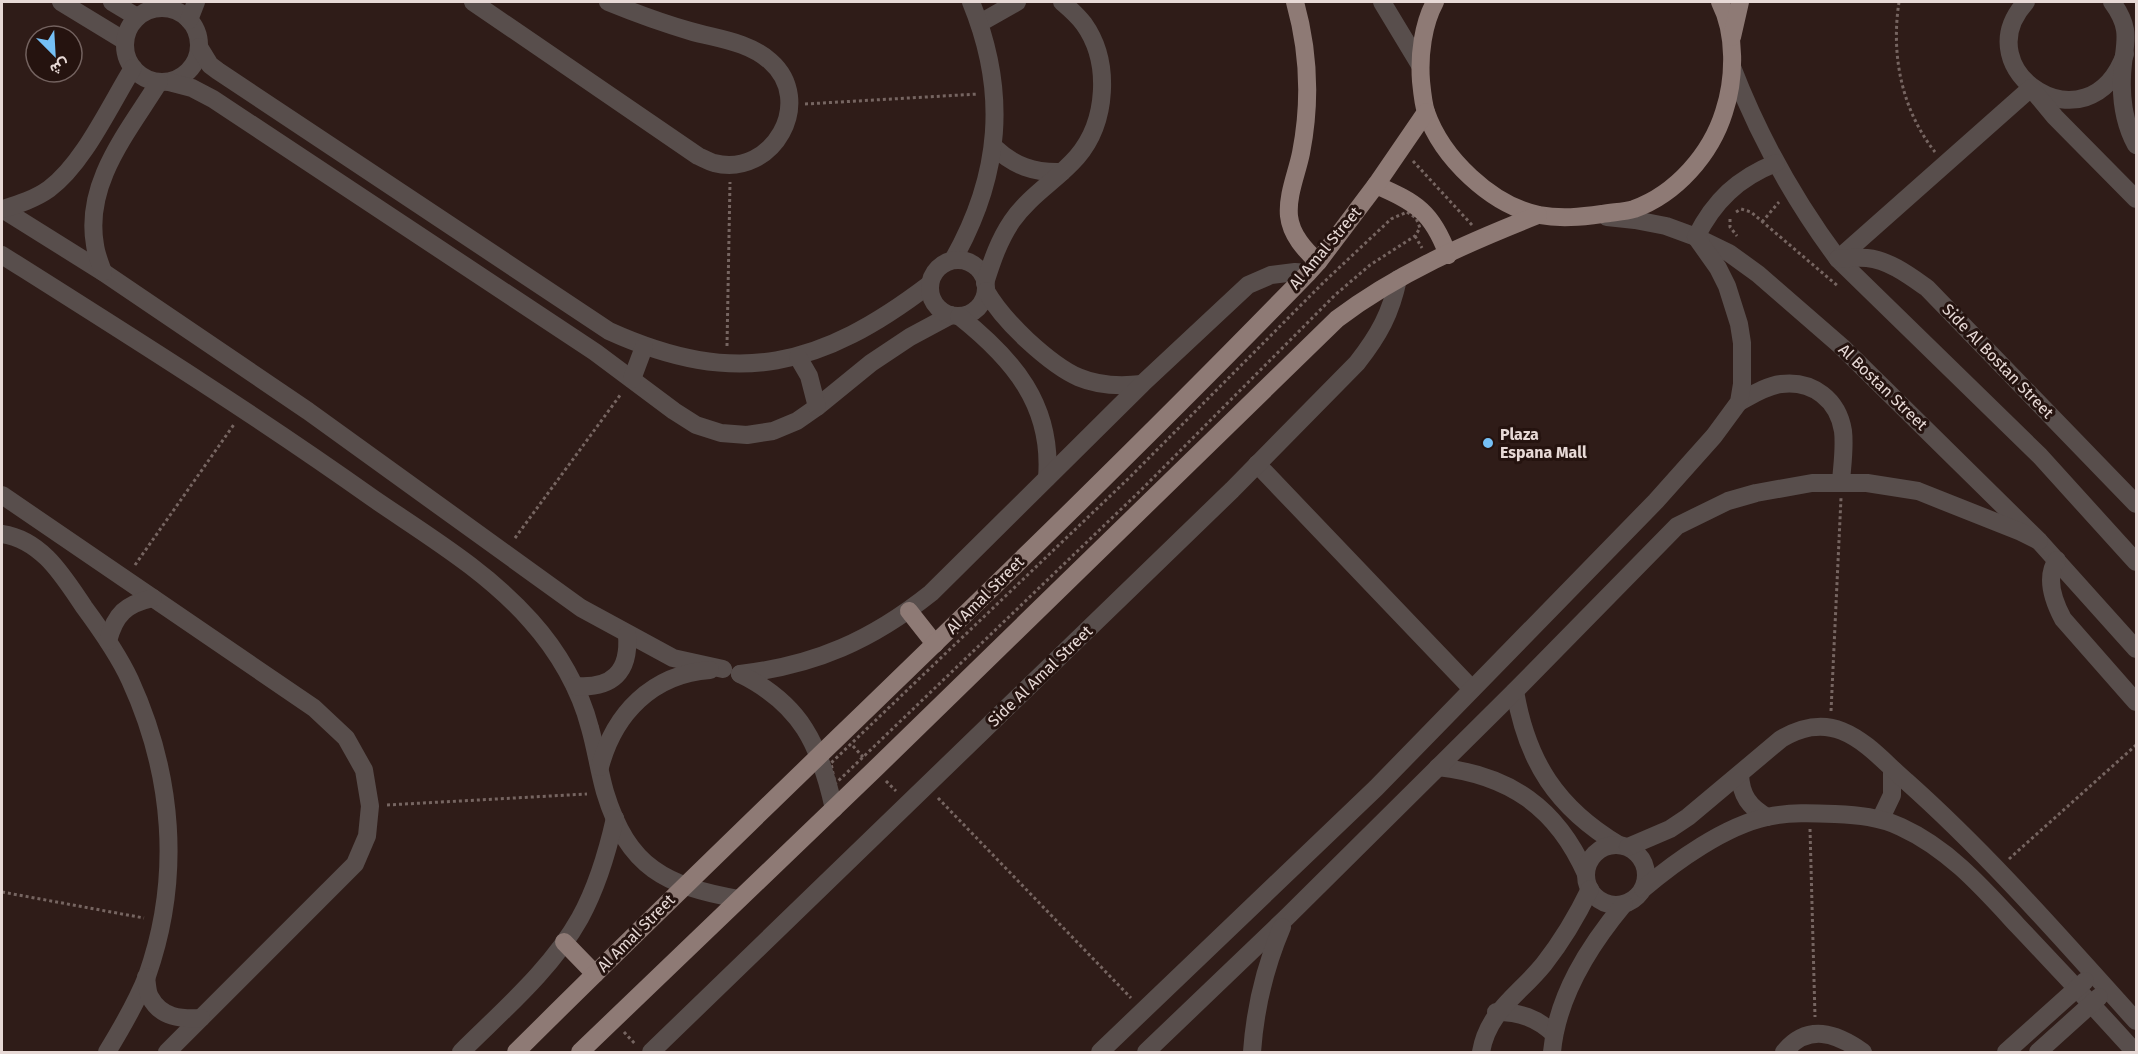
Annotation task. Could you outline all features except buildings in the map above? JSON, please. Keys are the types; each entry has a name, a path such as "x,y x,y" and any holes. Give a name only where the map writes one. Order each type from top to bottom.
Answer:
{"main road":[{"path":"1295,2 1305,53 1308,104 1289,218 1293,231 1313,268"},
{"path":"1435,2 1428,14 1420,65 1426,112 1447,152 1472,180 1503,202 1538,215 1575,218 1634,209 1660,195 1685,176 1705,153 1720,126 1729,97 1732,67 1731,42 1720,2"},
{"path":"1731,42 1740,2"},
{"name":"Al Amal Street","path":"516,1053 683,886 936,644 1211,373 1313,268 1376,185 1426,112"},
{"path":"1376,185 1409,199 1426,214 1440,233 1448,255"},
{"path":"580,1053 1337,319 1366,297 1430,261 1538,215"},
{"path":"909,611 936,644"},
{"path":"564,942 595,974"}],"street":[{"path":"61,2 125,41"},
{"path":"112,2 137,17"},
{"path":"189,20 196,2"},
{"path":"473,2 698,156 714,163 731,165 748,162 763,155 778,141 787,124 790,105 788,89 782,74 771,62 756,51 739,43 667,24 608,2"},
{"path":"953,260 979,205 994,147 994,92 990,59 980,23 971,2"},
{"path":"980,23 1017,2"},
{"path":"103,272 94,237 93,219 97,192 106,167 164,82 178,79 194,66 200,47 199,37 189,20 166,5 137,17 128,32 125,41 128,60 132,68 140,75 164,82 192,87 213,99 595,352 696,425 721,433 747,435 773,431 797,421 871,363 910,337 955,316 969,314 977,308 1001,240 1013,220 1044,186 1078,155 1091,136 1099,114 1102,91 1101,68 1095,46 1084,25 1062,2"},
{"path":"1382,2 1420,65"},
{"path":"2026,2 2011,25 2009,43 2011,60 2019,75 2055,117 2136,199"},
{"path":"2112,2 2121,9 2127,35 2122,99 2126,120 2136,145"},
{"path":"200,47 210,64 218,71 609,331 644,346 698,360 726,363 750,363 798,357 858,332 895,310 930,284"},
{"path":"2031,88 2046,96 2062,100 2087,97 2109,84 2119,70 2125,54"},
{"path":"1732,67 1750,111 1790,189 1838,259 2040,456 2136,562"},
{"path":"2,209 27,201 68,172 132,68"},
{"path":"1838,259 2031,88"},
{"path":"994,147 1005,157 1025,168 1062,172"},
{"path":"1739,402 1743,363 1739,324 1727,286 1718,268 1696,237 1710,212 1728,191 1750,174 1776,163"},
{"path":"2,209 103,272 308,411 581,608 673,658 732,672 771,692 807,731 828,782 834,809"},
{"name":"Al Bostan Street","path":"1575,218 1604,217 1666,226 1696,237 1739,260 1842,347 2039,541 2136,649"},
{"path":"2,255 290,439 474,569 504,593 549,644 575,686 590,726 606,793 627,844 645,863 667,879 683,886 739,899"},
{"name":"Side Al Bostan Street","path":"1838,259 1868,258 1889,264 1927,288 2007,368 2136,504"},
{"path":"1047,478 1048,440 1036,404 1010,364 955,316 937,307 930,292 930,284 941,266 953,260 963,260 978,268 986,287 1004,317 1059,368 1091,382 1125,386 1142,384"},
{"path":"599,769 606,745 618,723 640,699 675,677 699,670 732,672 789,667 836,651 885,627 909,611 931,593 1142,384 1248,285 1271,275 1313,268"},
{"name":"Side Al Amal Street","path":"651,1053 1257,464 1357,363 1371,345 1392,304 1398,279"},
{"path":"632,379 644,346"},
{"path":"798,357 813,386 817,407"},
{"path":"1101,1053 1376,788 1686,470 1739,402 1766,388 1780,384 1796,383 1812,386 1823,394 1834,405 1843,433 1841,482"},
{"path":"290,439 308,411"},
{"path":"1257,464 1472,690"},
{"path":"1146,1053 1515,691 1677,526 1728,501 1756,493 1812,483 1841,482 1893,485 1918,491 2039,541"},
{"path":"2,495 314,708 346,738 364,770 370,806 366,836 355,864 167,1053"},
{"path":"2,534 28,543 48,557 108,641 130,679 152,735 166,796 170,859 162,921 146,977 107,1053"},
{"path":"2057,560 2052,567 2051,581 2056,607 2063,619 2136,702"},
{"path":"108,641 112,626 122,611 137,601 153,598"},
{"path":"575,686 592,688 609,682 622,669 628,652 627,634"},
{"path":"1515,691 1528,745 1540,770 1555,792 1574,813 1595,831 1636,852 1643,860 1646,870 1643,889"},
{"path":"1481,1053 1487,1028 1496,1012 1528,982 1557,947 1588,881 1588,864 1593,856 1600,850 1649,840 1689,818 1767,749 1797,730 1810,727 1830,728 1850,735 1873,751 1950,822 1997,870 2136,1021"},
{"path":"1438,767 1462,769 1486,776 1508,785 1528,798 1547,813 1563,832 1576,852 1588,881 1604,902 1614,905 1624,904 1635,898 1674,864 1701,847 1722,835 1767,817 1810,813 1852,814 1881,818 1923,838 1961,866 2092,1004 2135,1053"},
{"path":"1881,818 1892,795 1892,769"},
{"path":"1740,775 1744,795 1757,811 1767,817"},
{"path":"460,1053 541,971 564,942 591,896 604,862 615,818"},
{"path":"1552,1053 1554,1034 1564,1002 1581,965 1594,943 1624,904"},
{"path":"1252,1053 1264,975 1286,918"},
{"path":"2006,1053 2093,973"},
{"path":"146,977 150,997 163,1012 181,1019 201,1018"},
{"path":"2038,1053 2108,990"},
{"path":"1496,1012 1522,1014 1554,1034"},
{"path":"1784,1053 1792,1043 1816,1034 1830,1034 1840,1038 1863,1053"}],"path":[{"path":"1899,2 1896,21 1897,59 1905,96 1921,131 1946,165"},
{"path":"790,105 994,92"},
{"path":"1402,149 1483,237"},
{"path":"726,363 731,165"},
{"path":"1762,222 1790,189"},
{"path":"1407,212 1416,218 1420,228 1415,236 1370,265 1335,295 1141,490 835,784 831,763 1130,477 1325,281 1391,219 1407,212"},
{"path":"505,552 632,379"},
{"path":"125,579 244,409"},
{"path":"1830,728 1841,482"},
{"path":"1997,870 2136,745"},
{"path":"926,786 1144,1011"},
{"path":"370,806 606,793"},
{"path":"1810,813 1816,1034"},
{"path":"2,892 162,921"}],"place":[{"name":"Plaza Espana Mall","path":"1488,443"}]}
